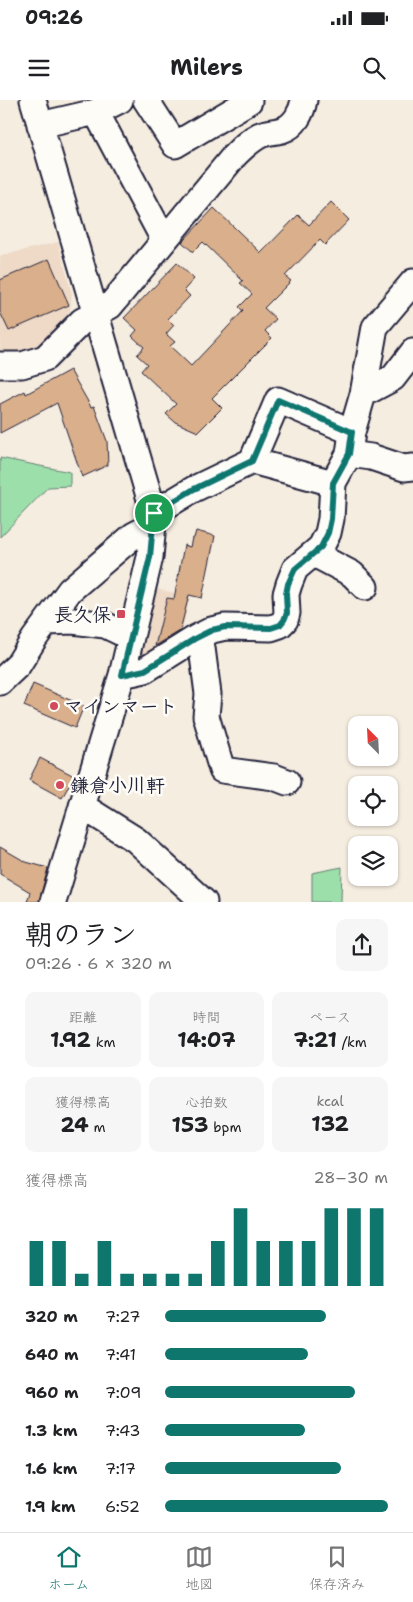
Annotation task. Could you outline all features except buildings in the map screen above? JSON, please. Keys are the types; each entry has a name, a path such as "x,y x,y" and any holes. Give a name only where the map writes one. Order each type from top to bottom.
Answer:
{"street":[{"path":"33,100 154,519 150,557 122,675 53,902"},
{"path":"40,125 96,112 120,100"},
{"path":"146,100 175,145 248,100"},
{"path":"0,364 22,365 44,358 82,321 110,306 235,154 261,134 285,130 295,123 304,100"},
{"path":"96,112 164,240"},
{"path":"122,675 145,670 212,630 225,627 271,628 280,625 284,620 287,613 286,594 288,584 295,569 321,547 328,533 331,519 333,483 351,443 363,394 375,326 413,282"},
{"path":"363,394 393,378 413,352"},
{"path":"252,461 278,400 371,457 404,468 413,467"},
{"path":"0,682 18,665 34,639 70,590 134,535 194,489 252,461 333,483"},
{"path":"314,554 352,574 365,587"},
{"path":"47,622 73,621 104,625 130,637"},
{"path":"196,638 202,648 208,694 206,716 222,770 274,777 287,782"},
{"path":"82,806 136,840 204,902"}],"shaded area":[{"path":"58,242 72,294 70,311 43,344 23,353 0,354 0,256"},
{"path":"154,588 190,597 178,644 136,661"}],"green space":[{"path":"0,458 70,472 70,486 48,487 0,537"},
{"path":"342,867 341,902 312,902 312,873"}],"place":[{"name":"長久保","path":"121,614"},
{"name":"マインマート","path":"54,706"},
{"name":"鎌倉小川軒","path":"60,785"}],"route":[{"path":"278,400 352,432 349,454 333,483 331,519 328,533 321,547 295,569 288,584 286,594 287,613 280,625 271,628 225,627 212,630 145,670 122,675 150,557 154,513 194,489 252,461 278,400"}]}
